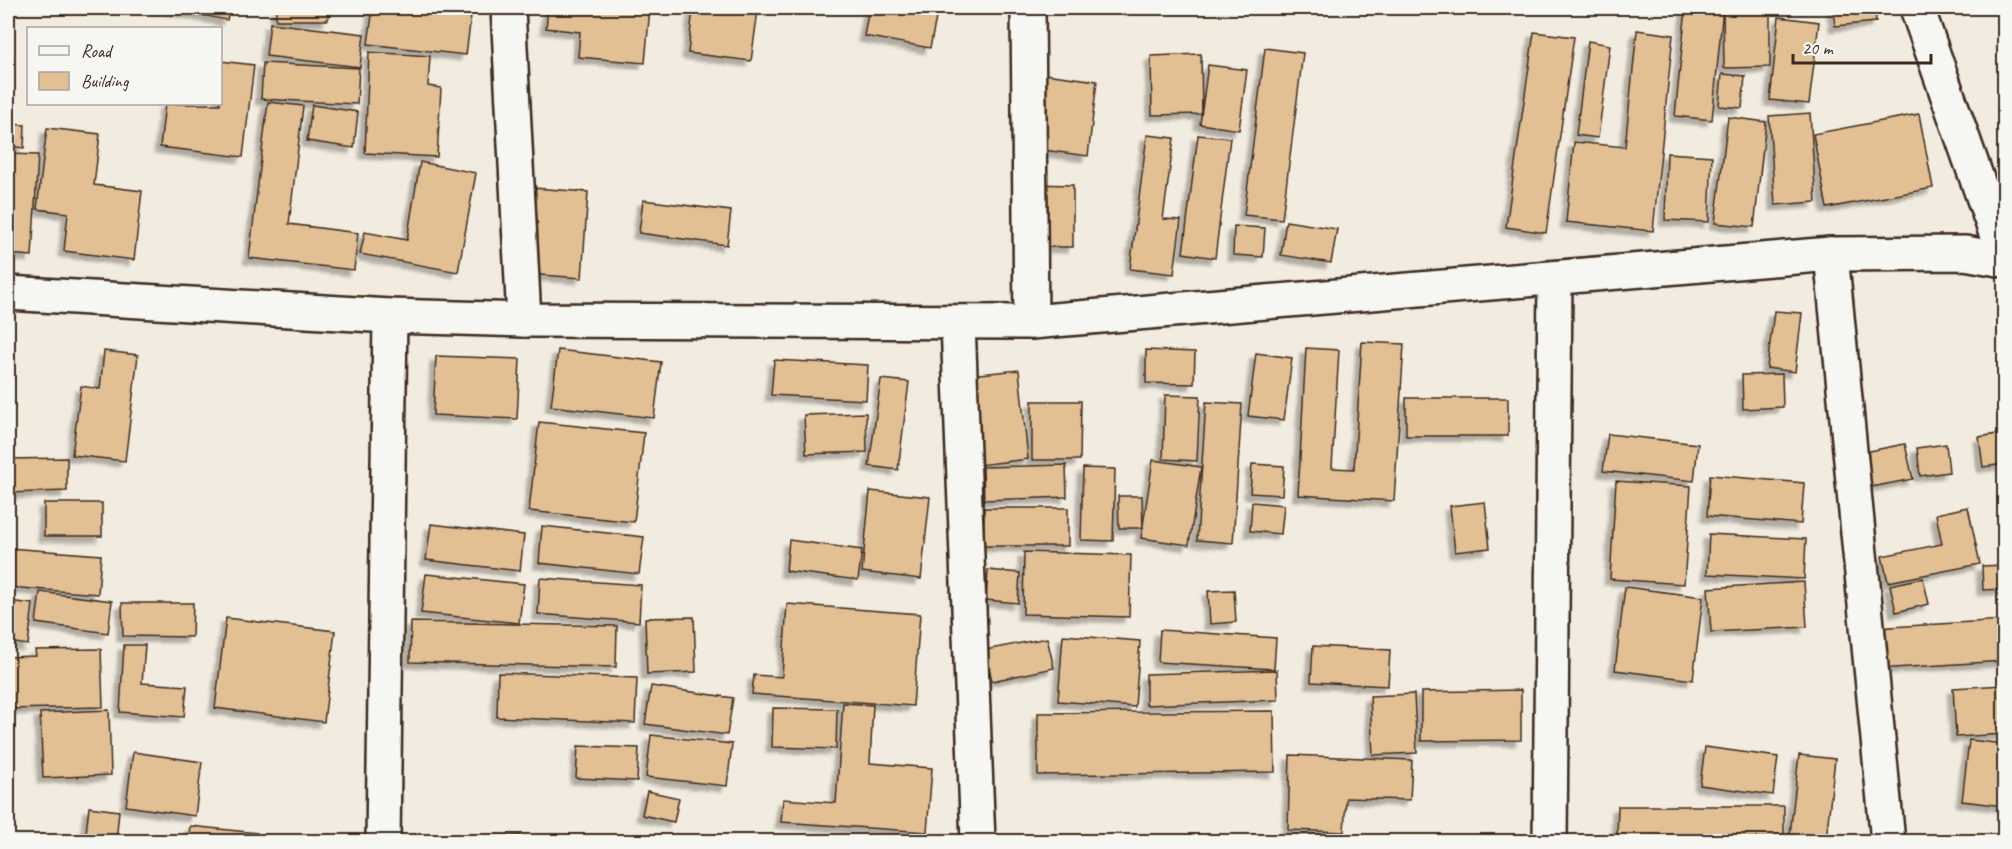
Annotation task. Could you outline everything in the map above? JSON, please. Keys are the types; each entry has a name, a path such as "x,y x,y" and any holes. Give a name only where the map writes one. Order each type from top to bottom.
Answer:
{"street":[{"path":"508,8 524,320"},
{"path":"1028,8 1031,322"},
{"path":"8,293 390,316 524,320 1031,322 1831,254 1965,253 2004,258 1917,8"},
{"path":"1831,254 1888,842"},
{"path":"1550,842 1556,278"},
{"path":"384,842 390,316"},
{"path":"958,322 978,842"}],"building":[{"path":"165,8 230,8 227,20"},
{"path":"276,8 329,8 328,20 276,20"},
{"path":"373,8 472,8 466,55 368,44"},
{"path":"548,8 650,8 645,63 578,57 580,32 546,28"},
{"path":"693,8 758,10 751,61 688,53"},
{"path":"869,8 938,8 930,48 864,36"},
{"path":"1686,8 1723,8 1712,120 1675,116"},
{"path":"1723,8 1770,8 1770,67 1724,68"},
{"path":"1833,8 1875,8 1876,22 1835,26"},
{"path":"1779,17 1819,22 1809,104 1770,100"},
{"path":"270,23 364,34 360,67 266,56"},
{"path":"1637,30 1673,35 1653,231 1566,222 1574,142 1625,147"},
{"path":"1534,32 1574,37 1546,233 1506,227"},
{"path":"1588,41 1610,45 1598,138 1576,135"},
{"path":"1265,48 1303,53 1282,219 1244,215"},
{"path":"369,52 430,56 428,86 441,88 437,157 365,153"},
{"path":"1201,54 1202,114 1152,115 1151,56"},
{"path":"222,61 254,65 243,157 160,147 165,105 222,105"},
{"path":"263,63 359,68 357,104 261,99"},
{"path":"1208,65 1247,70 1239,130 1200,124"},
{"path":"1037,73 1097,81 1088,156 1028,148"},
{"path":"1722,74 1745,76 1742,108 1719,106"},
{"path":"268,102 303,106 289,224 358,233 354,270 249,258"},
{"path":"312,105 358,112 354,148 307,141"},
{"path":"1810,113 1816,202 1775,205 1769,116"},
{"path":"1919,114 1933,188 1827,208 1813,134"},
{"path":"1728,117 1766,122 1754,227 1715,223"},
{"path":"8,124 25,125 24,148 8,146"},
{"path":"47,128 100,134 94,185 142,191 134,260 64,251 68,213 37,209"},
{"path":"1147,135 1174,138 1163,219 1181,220 1174,274 1130,269"},
{"path":"1198,135 1230,138 1215,258 1183,253"},
{"path":"1667,153 1712,156 1709,222 1665,220"},
{"path":"12,154 38,155 32,256 8,254"},
{"path":"420,162 476,173 458,272 360,254 365,232 407,240"},
{"path":"1027,184 1073,185 1073,247 1027,247"},
{"path":"533,188 588,192 582,278 527,274"},
{"path":"643,200 731,211 727,245 639,233"},
{"path":"1286,221 1337,229 1331,263 1281,255"},
{"path":"1234,226 1265,228 1263,257 1233,255"},
{"path":"1774,311 1802,313 1795,372 1767,368"},
{"path":"1362,342 1404,344 1394,501 1298,495 1306,348 1339,350 1332,468 1354,469"},
{"path":"558,350 661,362 654,418 551,406"},
{"path":"1146,350 1195,352 1194,384 1146,383"},
{"path":"104,351 138,355 125,461 72,455 81,386 100,389"},
{"path":"1256,353 1292,358 1284,420 1248,416"},
{"path":"436,356 520,359 517,419 433,415"},
{"path":"774,360 868,365 866,400 771,395"},
{"path":"1019,370 1028,459 979,465 970,375"},
{"path":"1782,374 1783,407 1743,409 1742,375"},
{"path":"881,379 909,382 898,470 869,466"},
{"path":"1165,395 1200,396 1197,461 1163,459"},
{"path":"1406,398 1508,398 1508,436 1406,436"},
{"path":"1032,401 1081,401 1080,460 1032,460"},
{"path":"1206,402 1242,404 1233,543 1197,540"},
{"path":"866,413 867,452 806,454 804,415"},
{"path":"539,422 644,433 634,522 529,511"},
{"path":"2004,433 2004,464 1983,467 1979,437"},
{"path":"1608,434 1698,444 1694,481 1603,471"},
{"path":"1905,444 1913,479 1866,488 1859,453"},
{"path":"1946,444 1949,472 1920,476 1917,448"},
{"path":"67,458 67,491 8,493 8,459"},
{"path":"1153,460 1201,467 1189,545 1141,538"},
{"path":"1252,464 1284,466 1282,495 1250,493"},
{"path":"1066,465 1067,497 984,500 983,467"},
{"path":"1083,468 1115,469 1113,541 1081,540"},
{"path":"1710,475 1804,483 1801,524 1707,516"},
{"path":"1616,481 1691,486 1684,584 1610,579"},
{"path":"870,491 930,497 921,579 862,572"},
{"path":"1118,496 1142,496 1143,528 1119,528"},
{"path":"1252,502 1284,505 1281,534 1250,531"},
{"path":"1485,502 1490,548 1455,552 1450,506"},
{"path":"44,503 102,503 102,536 44,536"},
{"path":"1968,507 1980,564 1888,582 1882,556 1942,544 1936,514"},
{"path":"984,508 1068,508 1068,546 984,546"},
{"path":"431,524 524,535 520,571 426,560"},
{"path":"542,526 644,537 639,574 539,563"},
{"path":"1709,534 1806,539 1804,579 1707,574"},
{"path":"789,540 862,550 858,580 786,571"},
{"path":"8,548 101,555 98,594 8,587"},
{"path":"1024,552 1131,555 1129,617 1023,614"},
{"path":"2004,565 2004,589 1983,590 1982,566"},
{"path":"988,570 1020,573 1018,603 986,600"},
{"path":"426,574 524,584 519,623 421,613"},
{"path":"540,578 641,585 639,622 538,614"},
{"path":"1923,578 1929,604 1896,612 1890,585"},
{"path":"1804,582 1807,627 1711,632 1708,588"},
{"path":"1625,587 1703,597 1693,680 1615,670"},
{"path":"1234,590 1236,622 1210,624 1208,591"},
{"path":"40,592 112,601 108,633 36,623"},
{"path":"8,601 33,604 28,645 8,642"},
{"path":"122,603 193,603 192,637 123,636"},
{"path":"787,604 920,614 913,706 752,694 754,675 782,677"},
{"path":"694,617 696,672 647,674 645,618"},
{"path":"226,618 335,631 324,722 215,708"},
{"path":"2004,620 2004,661 1878,669 1875,628"},
{"path":"411,622 617,626 616,667 410,662"},
{"path":"1160,630 1276,638 1274,669 1158,662"},
{"path":"1063,635 1140,641 1135,707 1058,701"},
{"path":"1047,638 1054,668 992,681 985,650"},
{"path":"124,645 145,645 142,683 187,686 184,717 120,712"},
{"path":"1313,646 1390,650 1388,686 1311,682"},
{"path":"101,649 103,707 8,709 8,657 36,656 35,650"},
{"path":"1277,670 1278,700 1146,705 1146,674"},
{"path":"498,673 637,678 635,723 497,717"},
{"path":"2004,685 2004,734 1956,737 1953,688"},
{"path":"651,686 733,698 727,735 645,724"},
{"path":"1521,690 1521,740 1421,741 1421,692"},
{"path":"1414,694 1417,753 1373,755 1370,696"},
{"path":"843,703 873,705 870,763 932,768 927,832 781,822 783,799 836,803"},
{"path":"773,708 837,709 836,749 772,747"},
{"path":"109,710 111,775 43,778 40,713"},
{"path":"1274,711 1275,772 1038,775 1038,713"},
{"path":"651,735 732,744 727,786 646,777"},
{"path":"1969,740 2004,744 2004,806 1962,801"},
{"path":"578,746 639,748 637,781 576,778"},
{"path":"1705,747 1778,757 1773,795 1700,785"},
{"path":"133,752 202,762 195,816 126,806"},
{"path":"1290,755 1412,760 1410,800 1346,798 1344,832 1288,830"},
{"path":"1799,755 1835,759 1826,840 1790,835"},
{"path":"647,791 679,798 674,822 642,815"},
{"path":"1618,806 1784,806 1784,838 1617,838"},
{"path":"89,807 119,811 116,842 85,842"},
{"path":"190,826 257,833 256,842 188,842"},
{"path":"521,835 521,842 436,842 435,838"}]}
